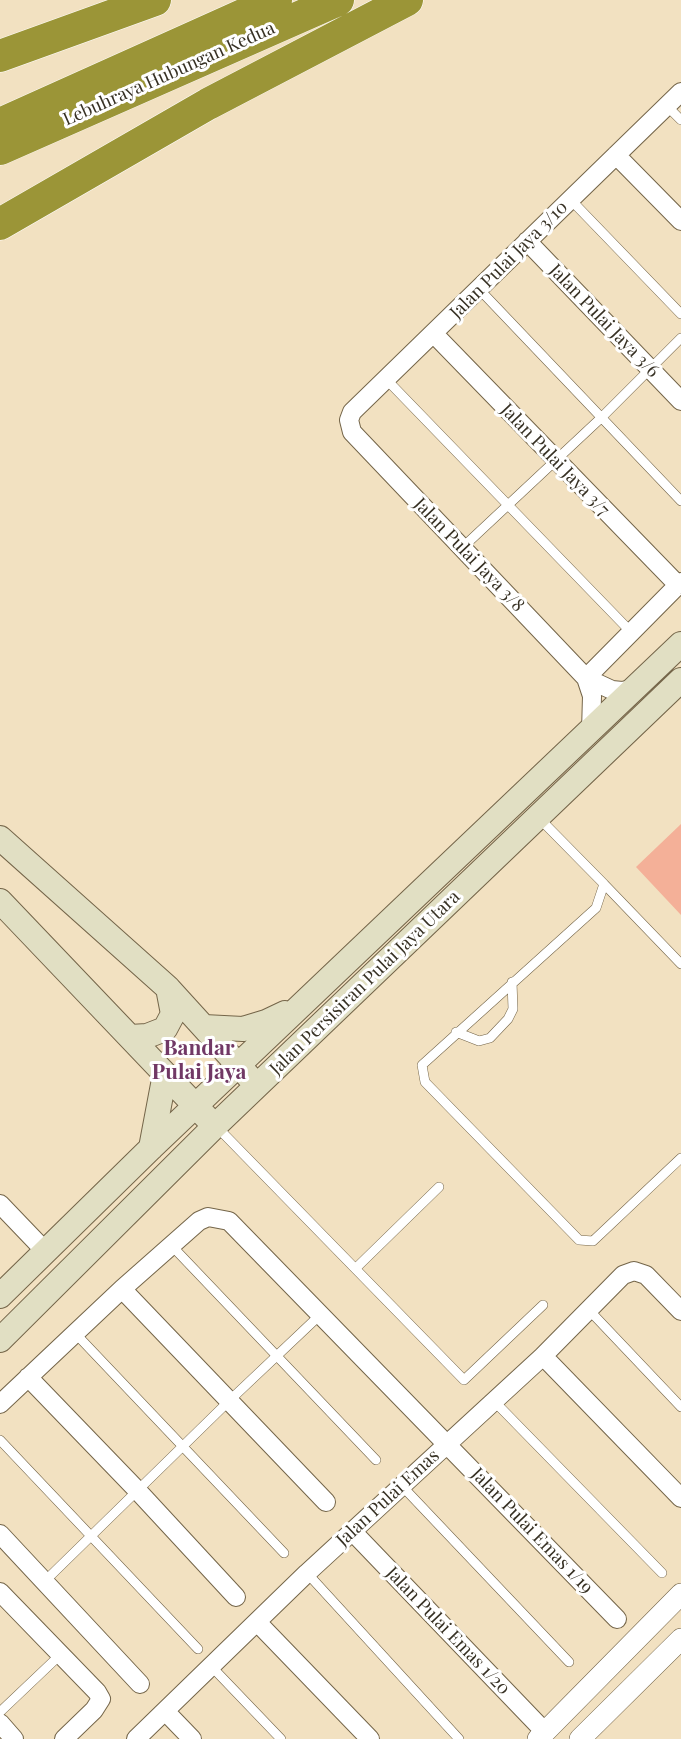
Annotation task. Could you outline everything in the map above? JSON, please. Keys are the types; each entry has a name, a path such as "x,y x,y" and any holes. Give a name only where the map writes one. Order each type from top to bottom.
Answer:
{"highway":[{"path":"0,56 155,0"},
{"name":"Lebuhraya Hubungan Kedua","path":"0,124 276,0"},
{"name":"Lebuhraya Hubungan Kedua","path":"0,148 339,0"},
{"path":"0,224 208,104 407,0"}],"main road":[{"name":"Jalan Persisiran Pulai Jaya Utara","path":"0,1296 151,1148 681,644"},
{"name":"Jalan Persisiran Pulai Jaya Utara","path":"0,1340 215,1126 681,680"},
{"path":"0,838 168,988 257,1086"},
{"path":"0,901 215,1126"},
{"path":"130,1037 147,1036 165,1029 173,1014 168,988"},
{"path":"204,1027 243,1029 266,1022 304,1003"},
{"path":"151,1148 165,1074"}],"street":[{"name":"Jalan Pulai Jaya 3/10","path":"352,432 349,420 352,412 681,92"},
{"path":"616,155 681,221"},
{"name":"Jalan Pulai Jaya 3/6","path":"527,241 681,401"},
{"name":"Jalan Pulai Jaya 3/7","path":"434,334 555,460 680,584"},
{"name":"Jalan Pulai Jaya 3/8","path":"352,432 586,678"},
{"path":"586,678 680,584"},
{"path":"586,678 612,690 637,688"},
{"path":"586,678 592,696 591,731"},
{"path":"3,1213 46,1252"},
{"name":"Jalan Pulai Emas 1/19","path":"171,1245 199,1221 208,1217 229,1221 617,1619"},
{"path":"0,1404 122,1288 171,1245"},
{"name":"Jalan Pulai Emas","path":"136,1739 307,1573 543,1356 623,1275 634,1271 646,1275 681,1311"},
{"path":"122,1288 326,1502"},
{"path":"543,1356 681,1498"},
{"path":"28,1377 236,1597"},
{"name":"Jalan Pulai Emas 1/20","path":"352,1531 541,1736"},
{"path":"0,1534 140,1684"},
{"path":"541,1736 681,1594"},
{"path":"4,1605 61,1654 101,1699 99,1705 64,1739"},
{"path":"257,1622 370,1739"},
{"path":"580,1739 681,1639"},
{"path":"165,1711 192,1739"},
{"path":"0,1723 14,1739"}],"lane":[{"path":"667,106 681,120"},
{"path":"570,199 681,314"},
{"path":"479,289 681,501"},
{"path":"462,548 601,418 681,338"},
{"path":"386,379 631,632"},
{"path":"538,817 681,964"},
{"path":"604,884 596,908 422,1065 426,1082 579,1240 593,1241 681,1158"},
{"path":"456,1032 479,1041 490,1038 508,1019 513,1009 512,982"},
{"path":"215,1126 464,1380 543,1305"},
{"path":"356,1268 439,1187"},
{"path":"171,1245 376,1460"},
{"path":"589,1310 681,1407"},
{"path":"45,1581 276,1355 321,1314"},
{"path":"75,1333 284,1553"},
{"path":"494,1400 662,1574"},
{"path":"0,1440 198,1649"},
{"path":"402,1486 569,1662"},
{"path":"307,1573 459,1739"},
{"path":"0,1712 61,1654"},
{"path":"211,1666 281,1739"}],"shaded area":[{"path":"681,824 681,915 636,867"}],"district":[{"name":"Bandar Pulai Jaya","path":"199,1060"}]}
